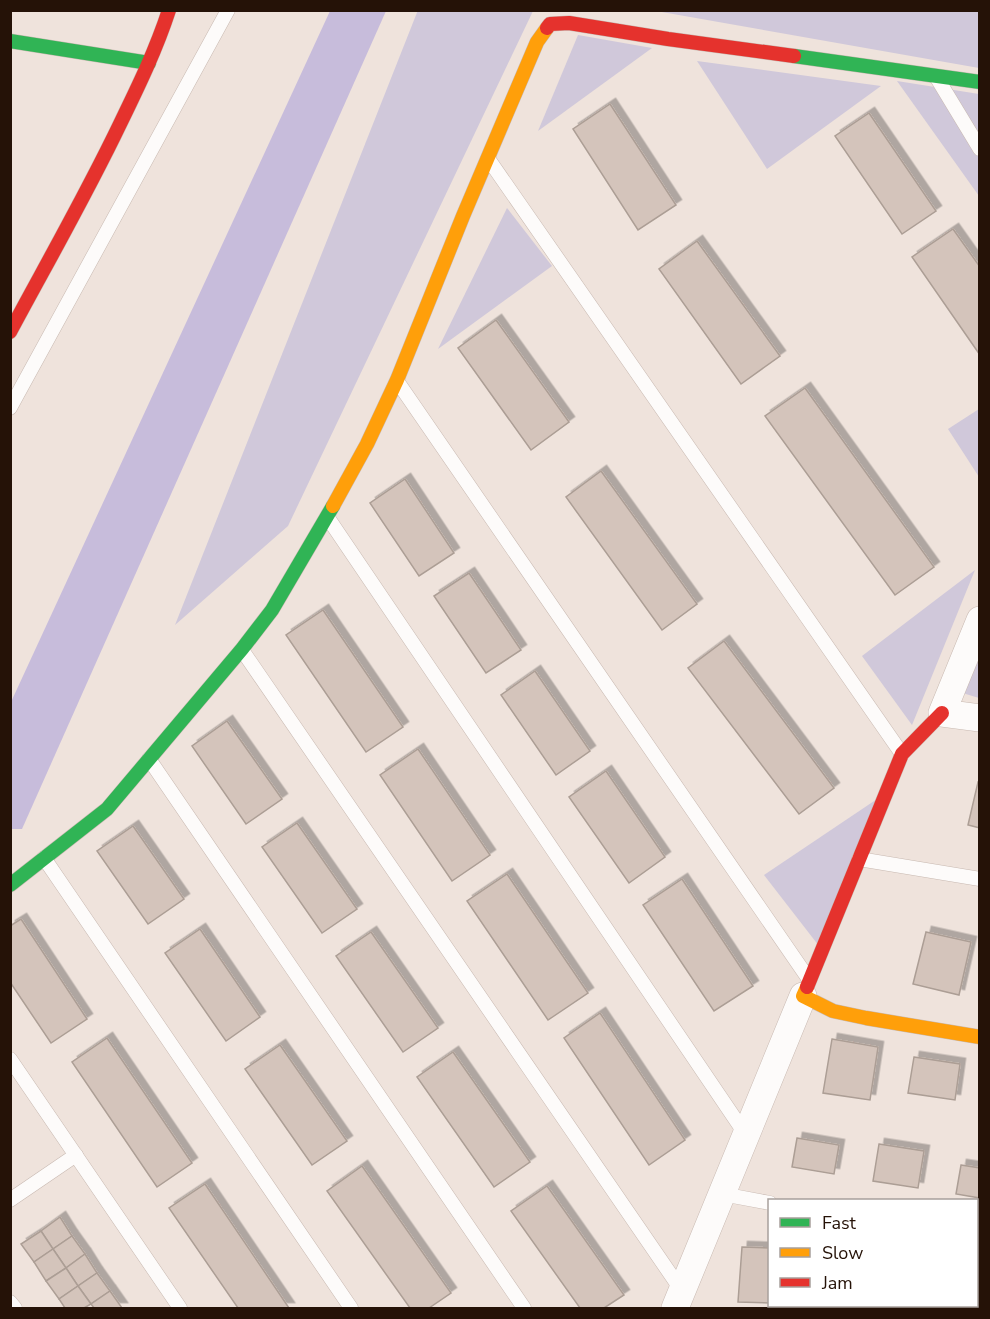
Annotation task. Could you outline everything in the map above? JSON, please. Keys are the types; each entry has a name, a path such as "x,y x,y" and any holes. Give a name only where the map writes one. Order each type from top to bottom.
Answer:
{"street":[{"path":"10,332 113,140 149,63 169,10"},
{"path":"10,885 107,808 242,649 272,610 367,444 397,380 487,158 537,42 550,24 569,23 980,82"},
{"path":"10,41 149,63"},
{"path":"678,1300 902,754 942,713 980,620"},
{"path":"942,713 980,718"},
{"path":"806,988 833,1011 980,1037"}],"lane":[{"path":"10,408 228,10"},
{"path":"873,67 937,78 980,149"},
{"path":"487,158 902,754"},
{"path":"397,380 806,988"},
{"path":"327,517 746,1135"},
{"path":"242,649 678,1300"},
{"path":"149,759 524,1308"},
{"path":"44,858 351,1308"},
{"path":"859,860 980,879"},
{"path":"10,1059 180,1308"},
{"path":"10,1200 76,1155"},
{"path":"722,1194 768,1203"},
{"path":"10,1302 15,1308"}],"shaded area":[{"path":"418,10 533,11 288,526 175,625"},
{"path":"330,11 386,11 22,829 11,829 11,702"},
{"path":"656,11 979,11 979,68"},
{"path":"578,35 652,48 538,131"},
{"path":"697,61 881,86 767,169"},
{"path":"897,81 979,94 979,196"},
{"path":"507,208 552,266 438,349"},
{"path":"979,409 979,477 948,429"},
{"path":"975,570 912,725 862,656"},
{"path":"979,629 979,698 946,688"},
{"path":"886,793 819,946 764,875"}],"building":[{"path":"610,104 676,205 638,230 573,129"},
{"path":"869,113 936,211 902,234 835,136"},
{"path":"953,229 980,267 980,355 912,257"},
{"path":"697,241 780,356 741,384 659,269"},
{"path":"496,320 569,422 531,450 458,348"},
{"path":"805,388 934,567 895,595 765,416"},
{"path":"601,471 697,604 662,630 566,497"},
{"path":"405,479 454,553 419,576 370,503"},
{"path":"469,573 521,650 486,673 434,596"},
{"path":"323,610 403,727 366,752 286,635"},
{"path":"724,641 834,788 799,814 688,668"},
{"path":"535,671 590,751 556,775 501,695"},
{"path":"227,721 282,799 246,824 192,746"},
{"path":"418,749 490,855 452,881 380,775"},
{"path":"606,771 665,857 629,883 569,797"},
{"path":"978,782 980,783 980,828 968,825"},
{"path":"297,823 357,909 322,933 262,847"},
{"path":"133,826 184,899 148,924 97,851"},
{"path":"507,874 588,993 548,1020 467,901"},
{"path":"682,879 753,986 714,1011 643,905"},
{"path":"21,919 87,1019 51,1043 10,982 10,926"},
{"path":"200,929 260,1017 226,1041 165,953"},
{"path":"371,932 438,1028 403,1052 336,956"},
{"path":"926,932 971,942 959,995 913,984"},
{"path":"600,1013 685,1140 649,1165 564,1038"},
{"path":"107,1038 192,1163 157,1187 72,1062"},
{"path":"832,1039 878,1047 870,1100 823,1093"},
{"path":"280,1045 347,1141 312,1165 245,1069"},
{"path":"453,1052 530,1162 494,1187 417,1077"},
{"path":"914,1057 960,1064 955,1100 908,1093"},
{"path":"797,1138 839,1145 834,1174 792,1167"},
{"path":"879,1144 924,1151 918,1188 873,1181"},
{"path":"961,1165 980,1168 980,1198 956,1194"},
{"path":"362,1166 451,1293 429,1308 410,1308 327,1191"},
{"path":"205,1184 289,1308 238,1308 169,1208"},
{"path":"547,1186 624,1295 604,1308 580,1308 511,1211"},
{"path":"60,1217 72,1236 53,1249 41,1231"},
{"path":"41,1231 53,1249 34,1262 21,1244"},
{"path":"72,1236 85,1254 66,1268 53,1249"},
{"path":"742,1247 768,1248 768,1303 738,1302"},
{"path":"53,1249 66,1268 46,1281 34,1262"},
{"path":"85,1254 97,1273 78,1286 66,1268"},
{"path":"66,1268 78,1286 59,1299 46,1281"},
{"path":"97,1273 110,1291 91,1304 78,1286"},
{"path":"978,1278 980,1279 980,1308 971,1308 978,1307"},
{"path":"78,1286 91,1304 84,1308 65,1308 59,1299"},
{"path":"110,1291 122,1308 94,1308 91,1304"},
{"path":"808,1307 850,1307 850,1308"},
{"path":"889,1307 931,1307 931,1308"}],"traffic: fast":[{"path":"10,41 149,63"},
{"path":"794,56 980,82"},
{"path":"10,885 107,809 272,610 333,506"}],"traffic: slow":[{"path":"333,506 367,444 397,380 537,42 547,28"},
{"path":"807,987 803,996 833,1011 980,1037"}],"traffic: jam":[{"path":"10,332 107,150 146,68 169,10"},
{"path":"547,28 550,24 569,23 794,56"},
{"path":"807,987 902,754 942,713"}]}
